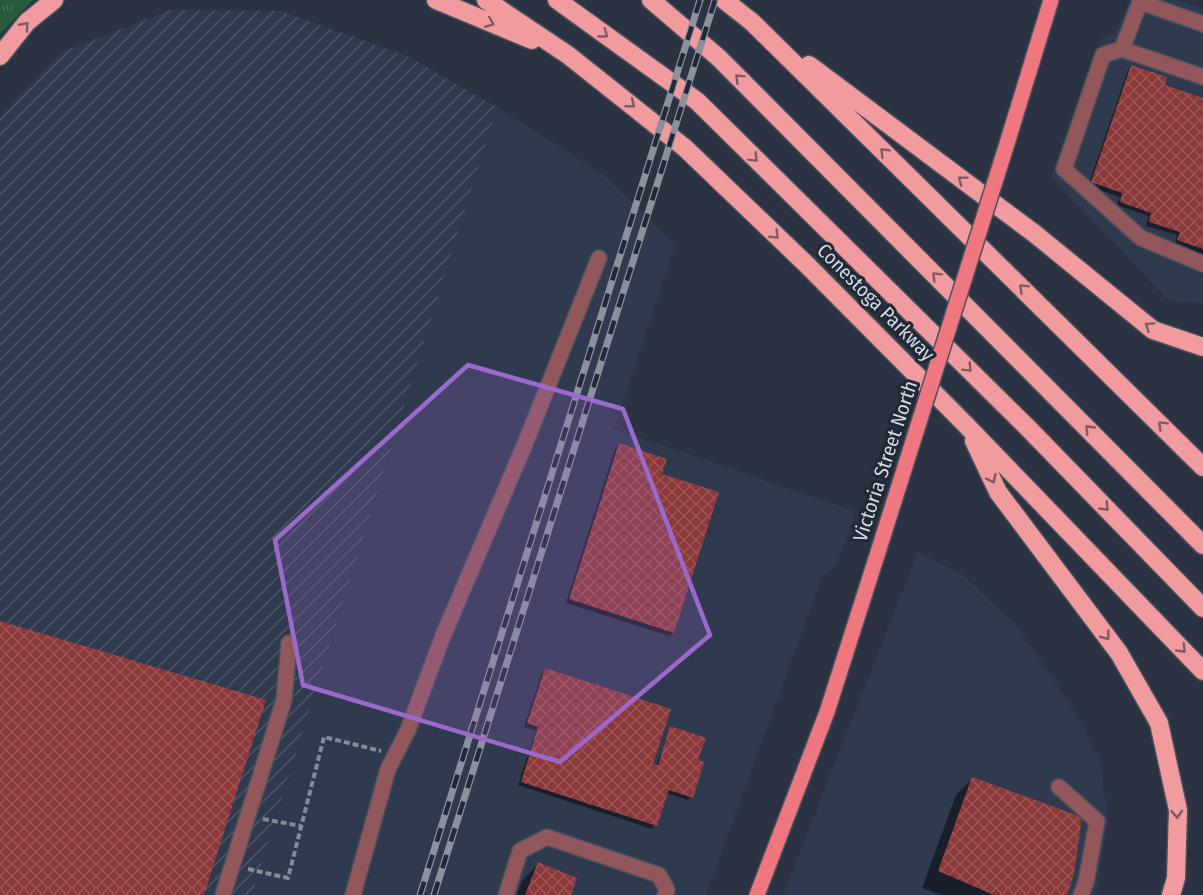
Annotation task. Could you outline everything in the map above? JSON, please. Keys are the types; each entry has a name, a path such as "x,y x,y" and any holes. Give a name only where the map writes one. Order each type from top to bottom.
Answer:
{"highway":[{"path":"0,56 27,22 54,0"},
{"path":"436,0 568,55"},
{"name":"Conestoga Parkway","path":"486,0 568,55 685,148 815,273 967,426 1203,671"},
{"name":"Conestoga Parkway","path":"556,0 697,101 1029,429 1203,608"},
{"path":"651,0 718,58 1203,545"},
{"path":"724,0 1035,234 1153,330 1203,347"},
{"path":"752,22 1203,466"},
{"path":"967,426 998,492 1119,653 1159,723 1178,810 1176,878 1171,895"}],"main road":[{"name":"Victoria Street North","path":"757,895 827,712 1051,0"}],"lane":[{"path":"1122,49 1140,2 1203,24"},
{"path":"1203,77 1122,49 1103,55 1064,169 1141,238 1203,264"},
{"path":"353,895 388,769 408,730 443,636 525,444 599,258"},
{"path":"223,895 284,700 289,643"},
{"path":"1059,787 1097,821 1086,882 1081,895"},
{"path":"506,895 520,851 548,837 659,875 667,890 664,895"}],"path":[{"path":"232,865 288,878 324,737 396,754"},
{"path":"247,816 301,826"}],"highlighted area":[{"path":"468,365 623,409 710,635 560,762 303,685 275,540"}],"shaded area":[{"path":"1130,0 1177,0 1203,8 1203,303 1169,301 1051,177 1101,39 1115,33"},
{"path":"170,10 281,11 407,56 497,107 252,895 0,895 0,117 62,52"},
{"path":"497,107 604,175 675,245 614,429 856,511 837,564 822,577 706,895 252,895"},
{"path":"918,552 963,575 1016,625 1069,702 1100,759 1108,821 1096,895 783,895"}],"green space":[{"path":"0,0 33,0 0,34"}],"building":[{"path":"1131,65 1167,77 1165,85 1203,98 1203,249 1177,240 1180,232 1149,222 1151,213 1120,202 1122,193 1091,182"},
{"path":"619,443 667,459 662,474 719,492 674,633 569,599"},
{"path":"0,621 266,700 204,895 0,895"},
{"path":"545,668 671,709 653,764 658,765 670,726 706,738 698,760 704,762 693,798 669,790 657,826 521,782 538,727 527,723"},
{"path":"972,777 1082,817 1074,874 1067,895 994,895 938,871"},
{"path":"538,862 577,878 571,895 525,895"}],"railway":[{"path":"420,895 700,0"},
{"path":"434,895 715,0"}]}
